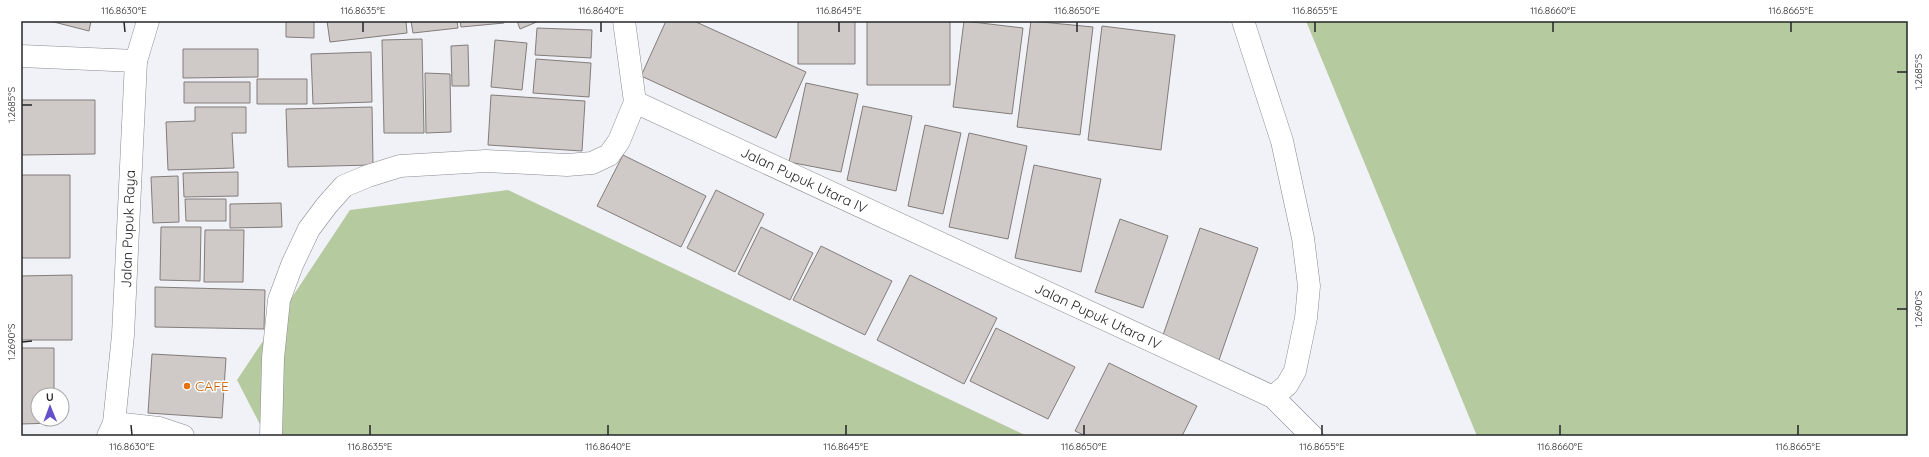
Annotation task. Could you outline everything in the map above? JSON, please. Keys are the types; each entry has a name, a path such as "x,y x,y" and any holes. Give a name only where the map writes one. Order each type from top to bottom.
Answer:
{"street":[{"name":"Jalan Pupuk Raya","path":"111,429 120,382 127,269 136,60 148,21"},
{"path":"271,436 273,358 279,300 292,264 310,229 344,186 368,176 400,166 486,161 567,165 592,163 609,155 616,146 635,102 624,21"},
{"path":"1243,21 1282,141 1303,238 1309,286 1306,318 1295,371 1287,385 1273,397 1312,436"},
{"path":"21,56 136,60"},
{"name":"Jalan Pupuk Utara IV","path":"635,102 1273,397"},
{"path":"111,429 159,428 183,436"}],"green space":[{"path":"1306,21 1908,21 1908,436 1477,436"},
{"path":"508,190 1027,436 266,436 237,380 350,210"}],"building":[{"path":"50,21 91,21 89,31"},
{"path":"286,21 314,21 314,38 286,37"},
{"path":"327,21 406,21 407,33 330,42"},
{"path":"411,21 457,21 458,28 413,33"},
{"path":"460,21 504,21 504,23 461,27"},
{"path":"517,21 539,21 520,29"},
{"path":"666,21 694,21 806,72 776,138 641,76"},
{"path":"798,21 855,21 855,64 798,64"},
{"path":"867,21 950,21 950,85 867,85"},
{"path":"964,21 1023,28 1012,114 953,107"},
{"path":"1031,21 1093,27 1080,135 1017,127"},
{"path":"1102,26 1175,35 1161,150 1088,140"},
{"path":"537,28 592,30 591,58 535,55"},
{"path":"422,39 424,133 384,133 382,40"},
{"path":"495,40 527,43 522,90 491,87"},
{"path":"468,45 469,86 452,86 451,46"},
{"path":"183,49 258,49 258,77 183,78"},
{"path":"371,52 372,102 313,104 311,54"},
{"path":"536,59 591,63 589,97 533,93"},
{"path":"425,73 450,74 451,132 426,133"},
{"path":"257,79 307,79 307,104 257,104"},
{"path":"184,82 250,82 250,103 184,103"},
{"path":"806,83 858,94 841,172 789,162"},
{"path":"491,95 585,101 582,151 488,145"},
{"path":"21,100 95,100 95,154 21,155"},
{"path":"863,106 912,116 896,191 847,180"},
{"path":"195,107 246,107 246,133 232,133 234,168 168,170 166,122 195,121"},
{"path":"372,107 373,165 288,167 286,109"},
{"path":"925,125 961,133 943,214 908,206"},
{"path":"969,133 1027,146 1008,239 949,227"},
{"path":"623,155 706,196 681,247 597,206"},
{"path":"1034,165 1101,179 1081,272 1015,258"},
{"path":"238,172 238,196 184,197 183,173"},
{"path":"21,175 70,175 70,258 21,258"},
{"path":"178,176 179,222 153,223 151,177"},
{"path":"716,190 764,214 735,272 687,248"},
{"path":"185,199 226,199 226,221 186,221"},
{"path":"281,203 282,227 230,228 230,204"},
{"path":"1120,219 1168,236 1143,308 1095,292"},
{"path":"161,227 201,227 200,281 160,280"},
{"path":"761,227 813,253 790,300 738,274"},
{"path":"1200,228 1258,248 1219,360 1161,341"},
{"path":"205,230 244,230 243,282 204,282"},
{"path":"821,246 892,281 865,335 793,300"},
{"path":"72,275 72,340 21,340 21,276"},
{"path":"910,275 997,318 964,384 877,340"},
{"path":"155,287 265,290 264,329 155,327"},
{"path":"996,328 1075,367 1048,419 970,381"},
{"path":"21,348 54,348 54,387 30,387 30,424 21,424"},
{"name":"CAFE","path":"152,354 226,358 222,418 148,413"},
{"path":"1109,363 1197,406 1182,436 1086,436 1075,431"}],"place":[{"name":"CAFE","path":"187,386"}]}
